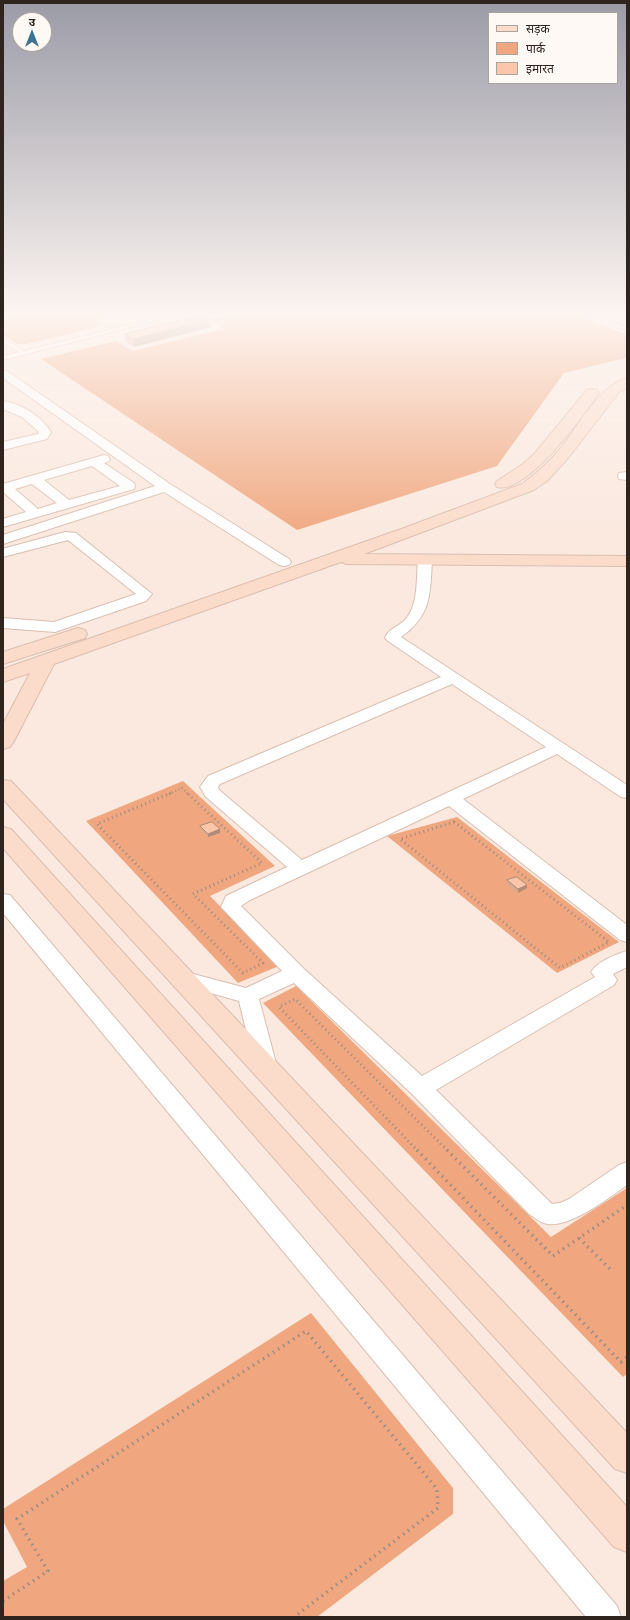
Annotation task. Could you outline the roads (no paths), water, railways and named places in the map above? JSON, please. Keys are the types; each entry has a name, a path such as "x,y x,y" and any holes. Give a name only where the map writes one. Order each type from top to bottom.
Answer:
{"main road":[{"path":"3,676 43,654 284,562 393,525 510,481 523,474 538,459 595,390"},
{"path":"3,658 43,654 410,532 528,487 541,479 557,463 614,390"},
{"path":"284,562 328,559 627,561"},
{"path":"3,644 43,654"},
{"path":"3,743 43,654"},
{"path":"3,786 266,1068 623,1444"},
{"path":"3,834 627,1534"}],"street":[{"path":"3,446 43,436 46,432 36,422 12,406 8,398 28,391 165,487 284,562"},
{"path":"36,422 65,417"},
{"path":"4,488 119,455"},
{"path":"3,522 129,486 94,462"},
{"path":"34,479 66,504"},
{"path":"3,550 165,487"},
{"path":"4,488 35,513"},
{"path":"3,550 65,536 71,536 145,594 141,598 55,627 3,622"},
{"path":"425,560 422,599 416,616 409,624 394,635 393,638 627,793"},
{"path":"301,869 212,793 209,787 211,783 214,780 453,678"},
{"path":"559,747 243,895 233,901 231,907 296,973 420,1088 538,1207 547,1214 560,1214 574,1208 627,1172"},
{"path":"450,798 627,935"},
{"path":"3,900 606,1617"},
{"path":"420,1088 604,976 627,958"},
{"path":"182,978 248,996 296,973"},
{"path":"248,996 266,1068"}]}
